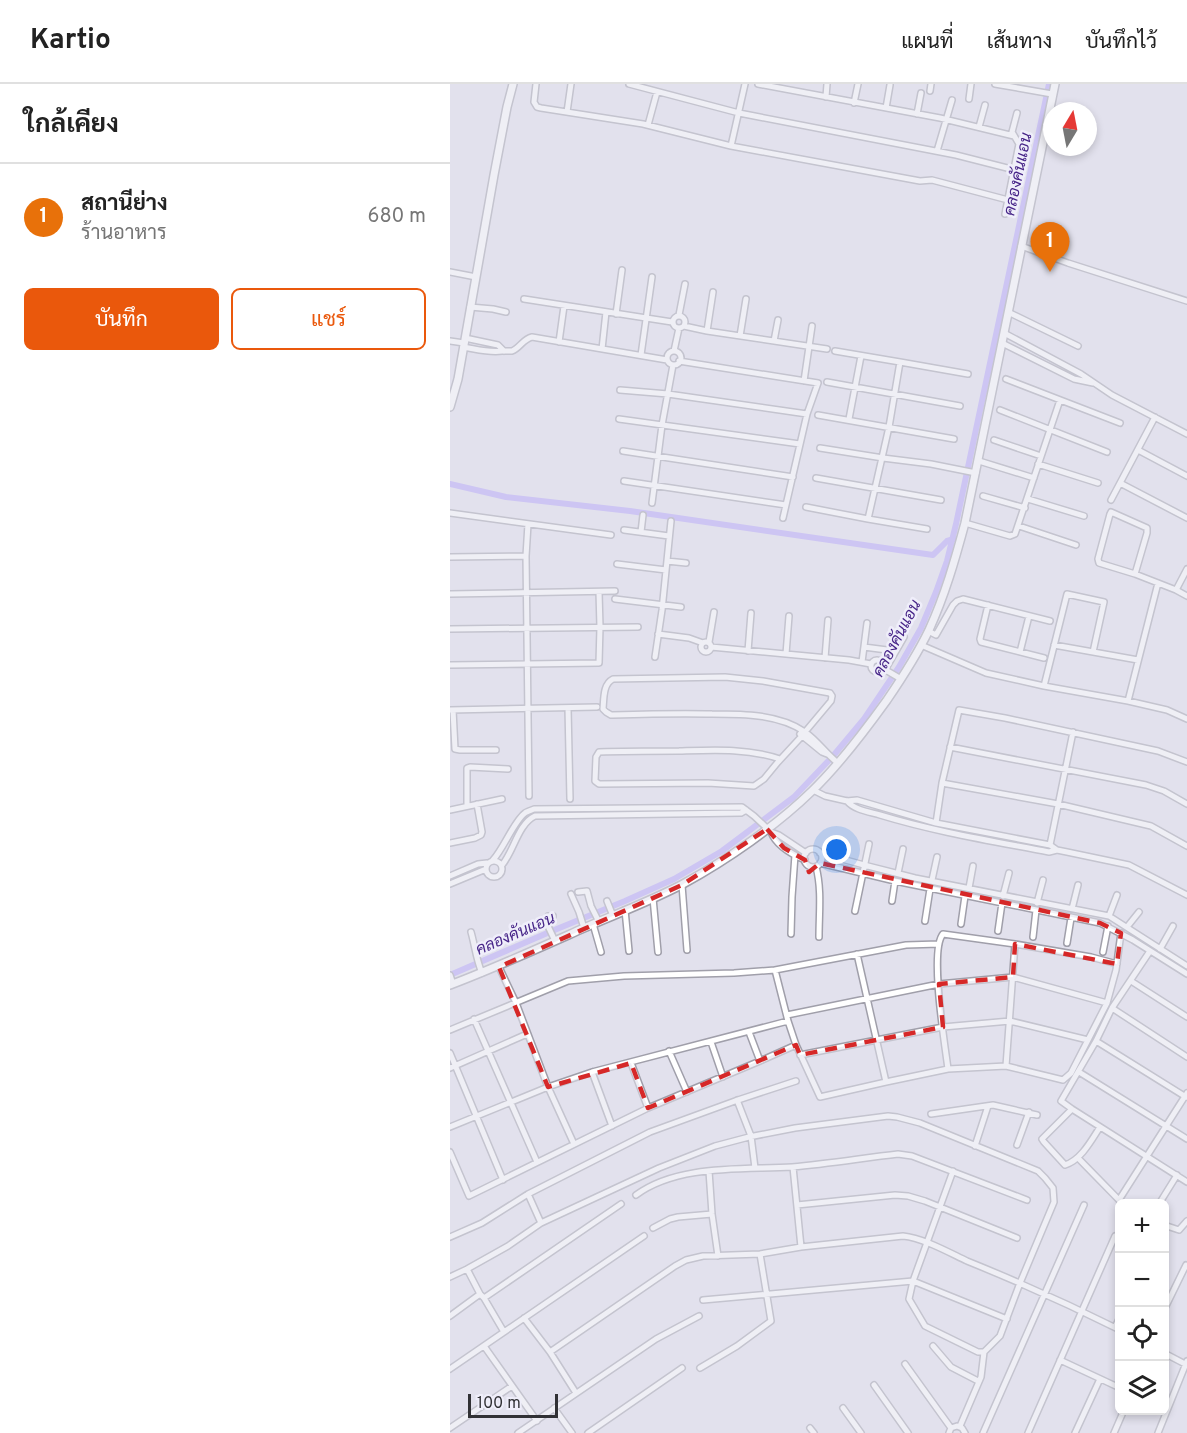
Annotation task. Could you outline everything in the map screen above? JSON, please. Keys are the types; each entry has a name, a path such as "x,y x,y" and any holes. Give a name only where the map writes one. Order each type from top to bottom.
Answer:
{"street":[{"path":"450,406 513,84"},
{"path":"536,84 534,102 537,106 648,125 731,146 920,181 932,180 1008,200"},
{"path":"567,112 570,84"},
{"path":"629,84 739,113 937,151 1015,170"},
{"path":"731,146 745,84"},
{"path":"758,84 946,119 1014,136"},
{"path":"793,91 795,84"},
{"path":"825,97 827,84"},
{"path":"854,103 858,84"},
{"path":"969,99 971,84"},
{"path":"995,84 1051,94"},
{"path":"451,981 499,967 583,925 625,910 682,885 767,829 799,803 869,725 921,645 944,595 951,573 965,523 974,473 979,461 1051,94 1055,84"},
{"path":"886,108 890,85"},
{"path":"648,125 657,92"},
{"path":"917,114 921,93"},
{"path":"937,151 952,100"},
{"path":"979,127 985,105"},
{"path":"1005,214 1019,144 1012,132 1017,113"},
{"path":"1021,246 1187,301"},
{"path":"616,314 622,270"},
{"path":"450,273 476,277"},
{"path":"641,355 652,277"},
{"path":"679,315 685,285"},
{"path":"707,331 712,292"},
{"path":"524,299 672,322 674,326 827,349"},
{"path":"740,336 746,299"},
{"path":"559,342 564,306"},
{"path":"470,307 506,312"},
{"path":"602,349 606,312"},
{"path":"1008,312 1078,346"},
{"path":"672,322 673,318 679,315"},
{"path":"667,360 668,355 674,351 685,320 679,315"},
{"path":"774,341 778,320"},
{"path":"804,381 812,326"},
{"path":"1004,333 1058,361 1112,395 1187,434"},
{"path":"450,340 497,352 513,350 528,337 667,360 673,365"},
{"path":"1002,343 1074,379 1094,383"},
{"path":"674,351 680,356 680,361"},
{"path":"835,351 968,374"},
{"path":"849,419 861,356"},
{"path":"673,365 680,361 818,383 807,414 783,518"},
{"path":"868,519 883,458 900,362"},
{"path":"652,503 662,425 673,365"},
{"path":"1006,379 1120,423"},
{"path":"827,382 960,406"},
{"path":"620,390 668,394 807,414"},
{"path":"965,523 1010,536 1015,534 1060,400"},
{"path":"1000,410 1107,452"},
{"path":"818,415 954,439"},
{"path":"1111,500 1155,417"},
{"path":"619,419 800,444"},
{"path":"994,440 1041,456"},
{"path":"820,448 952,467 974,473"},
{"path":"1138,450 1187,476"},
{"path":"623,451 793,477"},
{"path":"979,461 1035,478"},
{"path":"1038,464 1098,483"},
{"path":"816,478 940,500"},
{"path":"624,482 786,505"},
{"path":"1120,483 1187,518"},
{"path":"983,496 1025,508"},
{"path":"1028,498 1084,516"},
{"path":"806,507 927,529"},
{"path":"1135,574 1147,533 1146,528 1111,512 1098,561 1187,596"},
{"path":"450,513 611,535"},
{"path":"641,532 644,515"},
{"path":"655,657 663,605 671,521"},
{"path":"528,524 526,556 529,796"},
{"path":"1019,526 1076,545"},
{"path":"624,530 669,536"},
{"path":"450,557 526,556"},
{"path":"667,561 686,563"},
{"path":"617,564 666,570"},
{"path":"1176,590 1187,569"},
{"path":"1128,700 1158,583"},
{"path":"450,594 615,591"},
{"path":"450,665 599,663 599,592"},
{"path":"1044,686 1068,594 1104,602 1093,652"},
{"path":"615,599 681,607"},
{"path":"929,649 949,610 957,601 963,599 1050,621"},
{"path":"988,605 980,641 1044,658"},
{"path":"708,644 714,612"},
{"path":"748,651 751,613"},
{"path":"786,654 789,616"},
{"path":"1020,652 1029,616"},
{"path":"825,658 828,620"},
{"path":"862,662 867,623"},
{"path":"450,629 638,627"},
{"path":"928,631 936,635"},
{"path":"658,634 689,638 748,651 862,662 871,664 872,669 876,672 885,670 900,678"},
{"path":"885,670 904,637"},
{"path":"921,645 986,673 1044,686 1128,700 1167,710 1187,719"},
{"path":"1054,645 1138,660"},
{"path":"864,647 887,650"},
{"path":"780,759 765,754 740,751 599,752 596,758 595,781 599,784 708,783 754,786 764,779 804,734 831,701 832,696 830,693 764,681 725,677 613,679 609,680 606,685 603,709 611,715 685,713 750,715 769,718 799,729 800,734 804,734 825,749 827,754 836,761"},
{"path":"496,750 454,749 451,710 597,707"},
{"path":"568,708 570,800"},
{"path":"936,823 942,783 959,710 1158,751 1187,762"},
{"path":"1050,845 1072,732"},
{"path":"950,747 1155,787 1187,804"},
{"path":"467,806 467,768 508,769"},
{"path":"942,783 1058,804 1151,825 1187,846"},
{"path":"813,790 825,796 847,801 856,800 982,836 1049,852 1057,850"},
{"path":"450,810 502,799"},
{"path":"847,801 850,806 907,823 1050,845 1057,850 1128,865 1187,895"},
{"path":"450,843 481,835 477,804"},
{"path":"450,884 487,866 494,860 520,818 534,809 742,807 767,829 775,840 795,855 805,856"},
{"path":"487,866 489,875 496,877 501,873 502,865 507,860 526,822 536,816 741,813 746,810"},
{"path":"907,823 908,816"},
{"path":"767,829 779,835 805,856 808,865 837,866 930,889 1100,923 1133,940 1187,975"},
{"path":"855,911 869,844"},
{"path":"805,856 808,851 815,849 820,853 915,878 1109,916 1187,965"},
{"path":"898,873 903,849"},
{"path":"819,937 818,865 822,856 820,853"},
{"path":"791,934 795,855"},
{"path":"932,880 937,857"},
{"path":"494,860 502,865"},
{"path":"450,876 478,864 487,866"},
{"path":"969,888 973,866"},
{"path":"1003,896 1009,873"},
{"path":"914,885 915,878"},
{"path":"1037,903 1043,880"},
{"path":"892,901 895,881"},
{"path":"682,885 687,950"},
{"path":"1072,909 1078,885"},
{"path":"925,921 930,889"},
{"path":"583,925 574,893 587,891 596,921 601,952"},
{"path":"987,900 988,893"},
{"path":"1109,916 1116,895"},
{"path":"961,924 965,896"},
{"path":"653,898 658,951"},
{"path":"607,901 612,913"},
{"path":"998,931 1002,903"},
{"path":"625,910 630,951"},
{"path":"1033,937 1036,910"},
{"path":"1127,927 1139,912"},
{"path":"553,916 547,918 554,939"},
{"path":"1067,943 1071,918"},
{"path":"1102,952 1108,926"},
{"path":"1160,949 1173,926"},
{"path":"471,932 481,971"},
{"path":"775,970 796,1045 820,1097 948,1069 1006,1066 1065,1080 1071,1073 1107,1003 1114,981 1121,933"},
{"path":"948,1069 937,971 939,944 943,934 1091,957 1117,964"},
{"path":"1133,940 1137,934"},
{"path":"450,1030 567,981 624,976 734,974 775,970 906,945 939,944"},
{"path":"1006,1066 1015,944"},
{"path":"1150,951 1112,1008 1096,1041 1061,1101 1187,1182"},
{"path":"857,954 886,1082"},
{"path":"499,967 574,1144"},
{"path":"450,1126 548,1086 592,1072 749,1032 787,1018 866,998 939,984 1013,977 1107,1003"},
{"path":"1131,981 1187,1017"},
{"path":"1112,1008 1187,1057"},
{"path":"474,1019 537,1162"},
{"path":"800,1055 943,1027 1010,1022 1088,1040"},
{"path":"749,1032 760,1061"},
{"path":"453,1066 527,1034"},
{"path":"1096,1041 1186,1096 1147,1156 1123,1199"},
{"path":"711,1042 723,1077"},
{"path":"450,1152 469,1196 648,1108 796,1045"},
{"path":"669,1051 687,1092"},
{"path":"450,1053 453,1066 503,1180"},
{"path":"632,1063 648,1108"},
{"path":"592,1072 612,1126"},
{"path":"1079,1072 1187,1139"},
{"path":"450,1237 482,1223 528,1194 650,1131 796,1081"},
{"path":"737,1100 751,1136 755,1168"},
{"path":"975,1146 988,1106"},
{"path":"931,1114 999,1106 1037,1115"},
{"path":"1072,1109 1042,1138 1065,1165 1078,1158 1100,1127"},
{"path":"1017,1145 1029,1113"},
{"path":"450,1277 508,1246 542,1223 659,1168 715,1146 751,1136 795,1128 888,1116 920,1123 1038,1171 1053,1188 1054,1202 1000,1336 984,1352 981,1377 960,1426"},
{"path":"636,1195 646,1187 662,1180 709,1171 794,1167 904,1154 1027,1200"},
{"path":"1078,1158 1118,1199"},
{"path":"794,1167 801,1247"},
{"path":"709,1171 718,1256"},
{"path":"953,1171 913,1281 909,1299 925,1326 978,1352 984,1352"},
{"path":"1162,1199 1177,1175"},
{"path":"528,1194 542,1223"},
{"path":"797,1205 895,1195 908,1196 1017,1238"},
{"path":"450,1316 621,1204"},
{"path":"983,1433 1084,1205"},
{"path":"653,1228 678,1217 712,1214"},
{"path":"1169,1227 1179,1230 1185,1228 1187,1221"},
{"path":"450,1369 644,1236"},
{"path":"550,1352 686,1260 703,1256 760,1254 801,1247 903,1236 928,1244 1020,1283 1115,1327"},
{"path":"1028,1433 1114,1236"},
{"path":"700,1368 737,1346 771,1321 760,1254"},
{"path":"1165,1307 1186,1265"},
{"path":"467,1269 504,1332"},
{"path":"703,1300 913,1281 1006,1319"},
{"path":"518,1433 656,1339 699,1316"},
{"path":"524,1318 550,1352 576,1393"},
{"path":"484,1346 537,1421"},
{"path":"933,1346 951,1367 978,1381"},
{"path":"1158,1433 1186,1363 1169,1355"},
{"path":"1060,1360 1115,1386"},
{"path":"905,1364 950,1431 960,1426"},
{"path":"588,1433 682,1368"},
{"path":"1075,1433 1100,1379"},
{"path":"874,1385 908,1433"},
{"path":"450,1428 512,1386"},
{"path":"554,1408 573,1433"},
{"path":"843,1408 861,1433"},
{"path":"1114,1433 1122,1415"},
{"path":"960,1426 965,1433"}],"highlighted area":[{"path":"767,829 784,848 805,860 809,872 820,863 837,866 1100,923 1121,933 1117,964 1015,944 1013,977 939,984 943,1027 800,1055 796,1045 648,1108 631,1063 548,1087 499,967 682,885"}],"waterway":[{"name":"คลองคันแอน","path":"450,975 674,879 722,851 794,797 864,719 899,667 921,628 947,561 1049,84"},
{"path":"450,484 506,497 630,511 933,555 947,541 954,539"}],"place":[{"name":"สถานีย่าง","path":"1050,272"}]}
